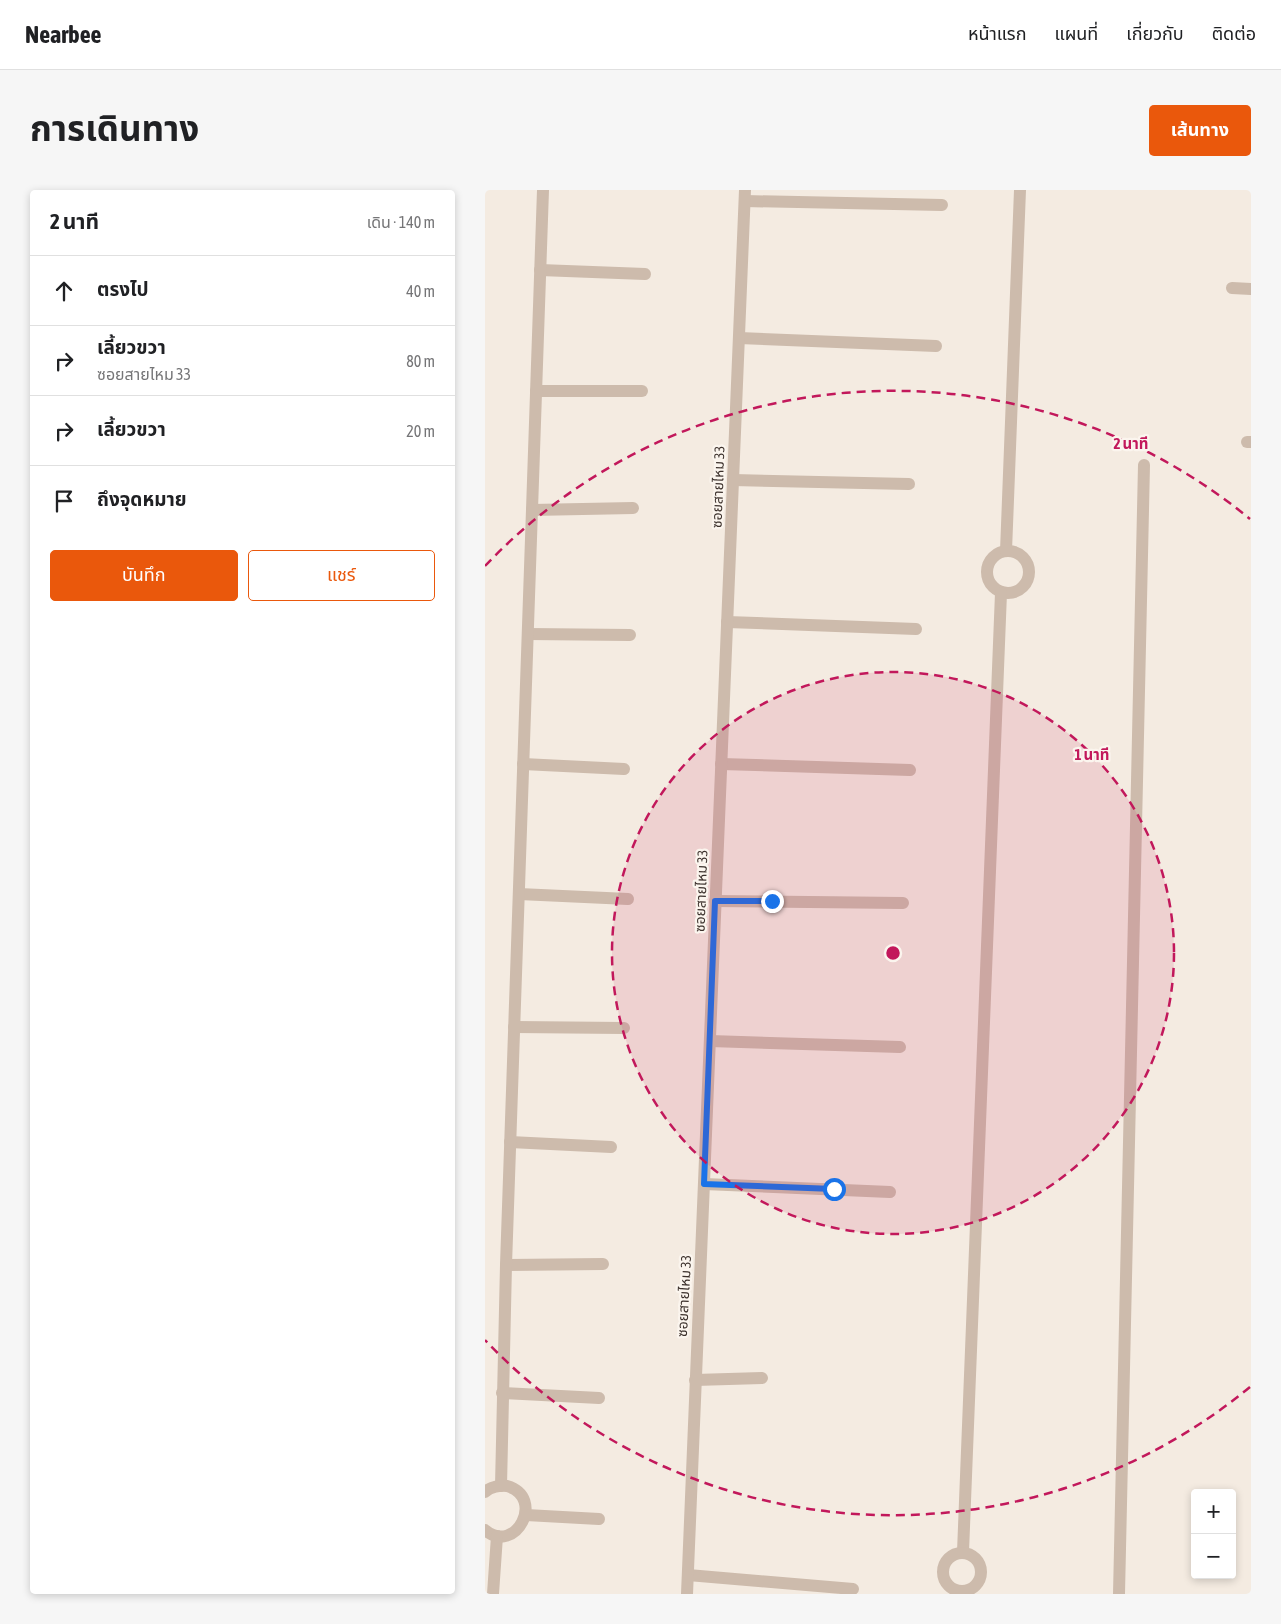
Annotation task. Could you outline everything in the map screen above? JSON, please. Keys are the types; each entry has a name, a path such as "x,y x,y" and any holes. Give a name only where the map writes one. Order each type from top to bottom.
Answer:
{"street":[{"path":"501,1486 506,1265 543,190"},
{"path":"1006,551 1020,190"},
{"path":"745,196 942,205"},
{"name":"ซอยสายไหม 33","path":"687,1594 745,196"},
{"path":"540,270 645,274"},
{"path":"1232,288 1251,289"},
{"path":"739,338 936,346"},
{"path":"536,391 642,391"},
{"path":"1119,1594 1144,465"},
{"path":"733,480 909,484"},
{"path":"532,510 633,508"},
{"path":"1006,551 1022,556 1027,562 1029,579 1018,592 1010,594 1001,593 994,589 986,574 991,559 998,553 1006,551"},
{"path":"963,1552 1001,593"},
{"path":"727,622 915,628"},
{"path":"527,634 630,635"},
{"path":"523,764 624,769"},
{"path":"721,764 910,770"},
{"path":"519,894 628,899"},
{"path":"715,901 903,903"},
{"path":"514,1027 624,1028"},
{"path":"710,1041 900,1047"},
{"path":"511,1142 611,1147"},
{"path":"704,1184 890,1192"},
{"path":"506,1265 603,1264"},
{"path":"695,1380 762,1378"},
{"path":"502,1393 599,1398"},
{"path":"485,1492 501,1486 514,1489 521,1494 525,1502 526,1515 521,1527 514,1532 497,1536 485,1530"},
{"path":"526,1515 599,1519"},
{"path":"493,1594 497,1536"},
{"path":"963,1552 977,1558 982,1572 976,1586 962,1593 948,1585 943,1571 949,1557 963,1552"},
{"path":"688,1575 853,1589"}],"route":[{"path":"772,901 715,901 704,1184 834,1189"}]}
